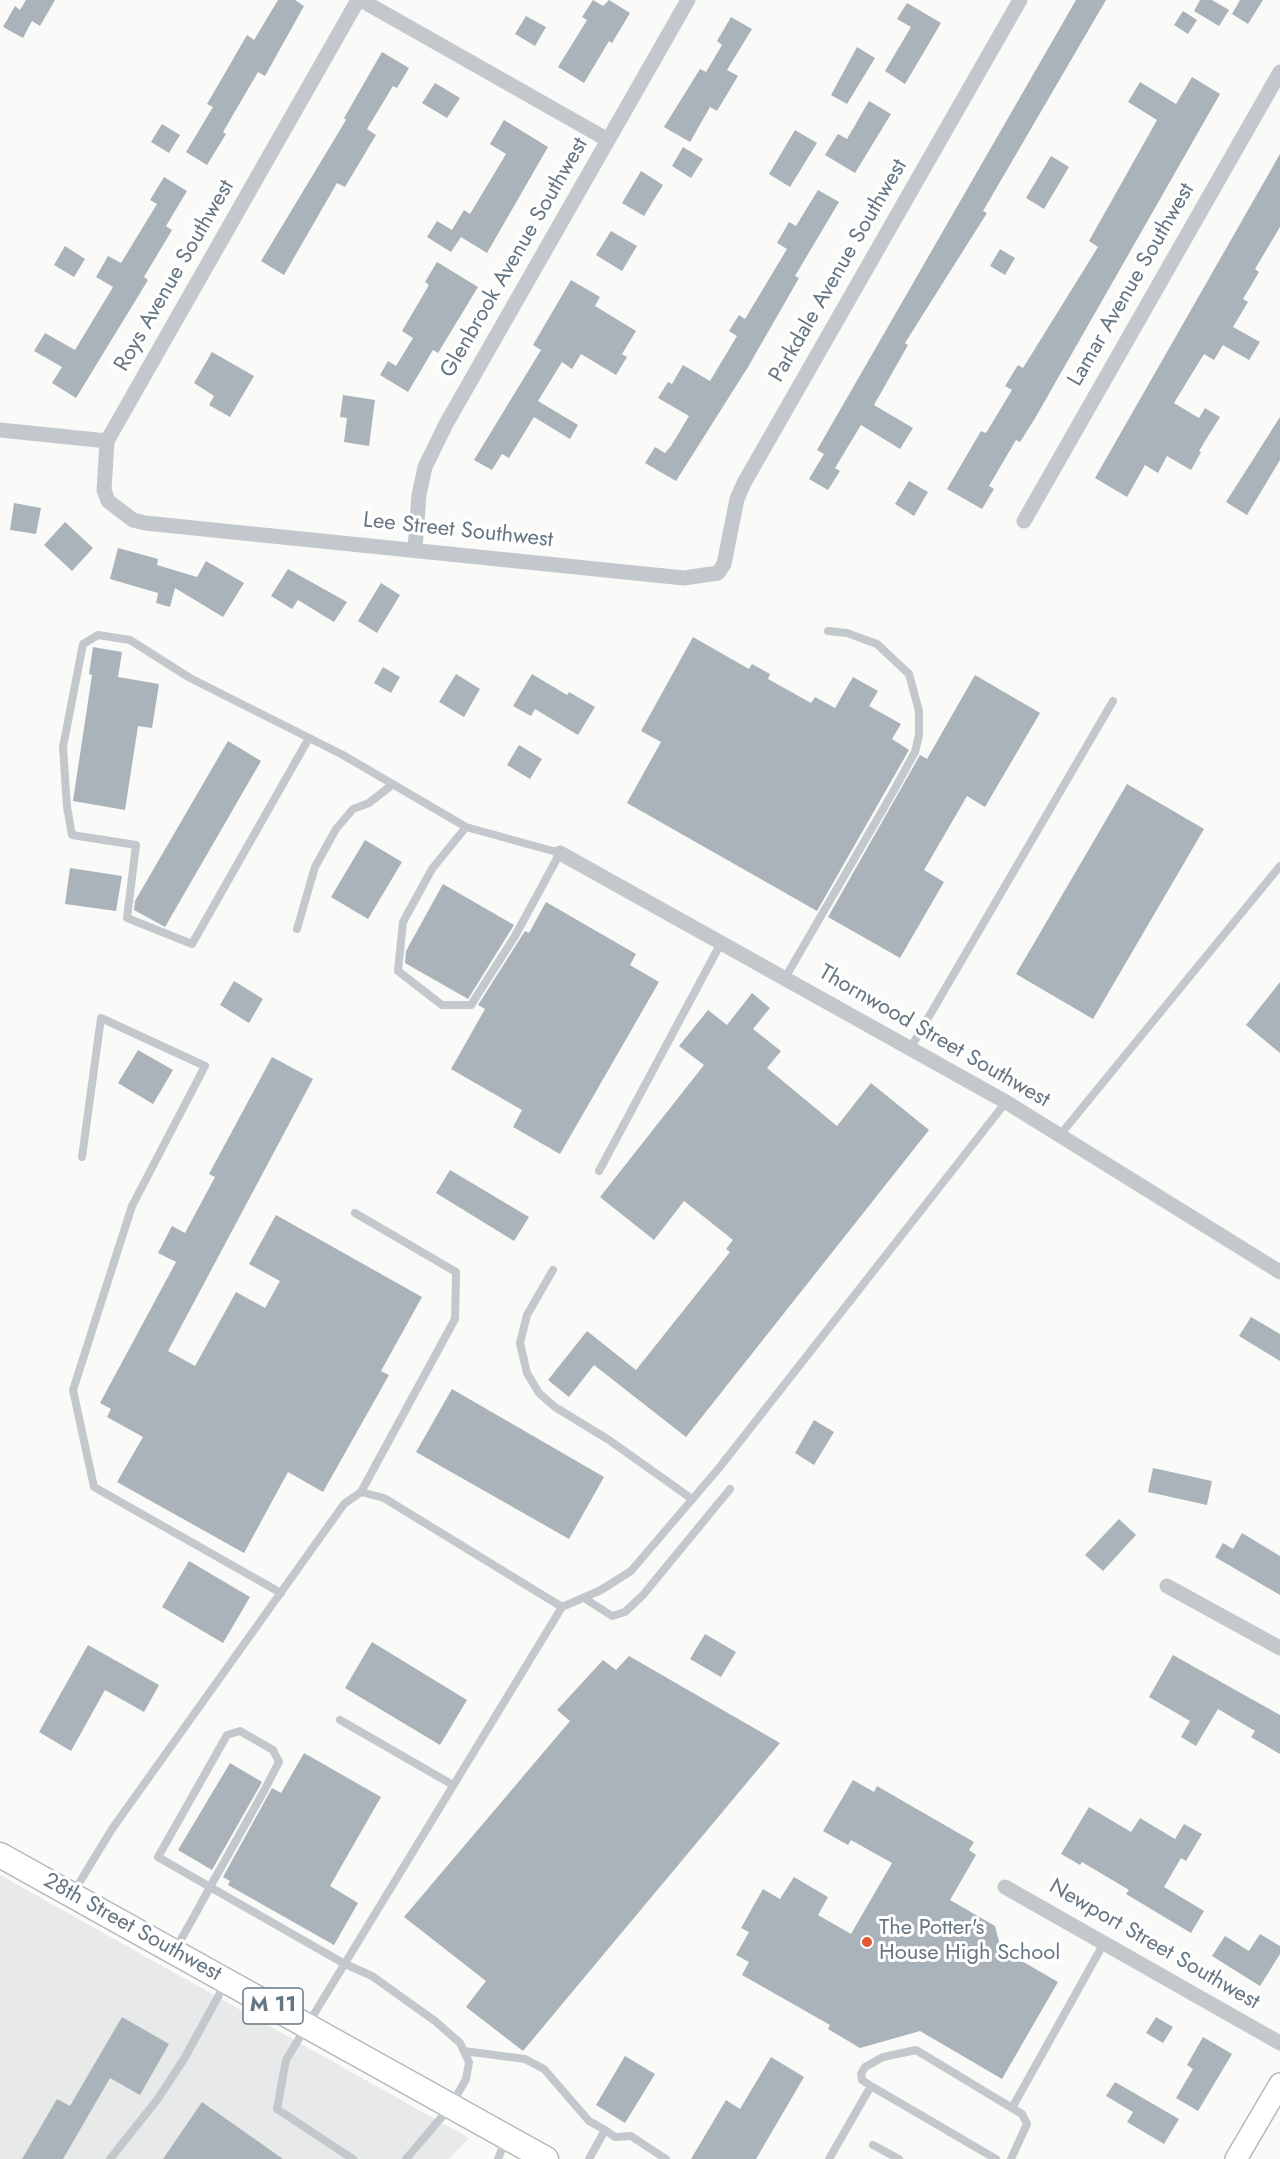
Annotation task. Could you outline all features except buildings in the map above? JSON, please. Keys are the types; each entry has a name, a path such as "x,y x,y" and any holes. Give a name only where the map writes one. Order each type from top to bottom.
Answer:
{"main road":[{"name":"28th Street Southwest","path":"0,1855 451,2106 502,2148 546,2159"},
{"path":"1236,2159 1280,2084"}],"street":[{"path":"360,0 608,140"},
{"name":"Roys Avenue Southwest","path":"193,526 133,520 108,501 104,490 107,441 360,0"},
{"name":"Glenbrook Avenue Southwest","path":"415,549 419,495 425,466 688,0"},
{"name":"Parkdale Avenue Southwest","path":"718,573 724,564 737,499 744,483 1020,0"},
{"name":"Lamar Avenue Southwest","path":"1024,521 1280,72"},
{"path":"0,430 107,441"},
{"name":"Lee Street Southwest","path":"193,526 684,578 718,573"},
{"name":"Thornwood Street Southwest","path":"560,853 1006,1102 1243,1252 1280,1272"},
{"path":"1167,1586 1280,1648"},
{"name":"Newport Street Southwest","path":"1005,1887 1280,2043"}],"lane":[{"path":"785,978 893,792 915,752 919,735 920,711 909,674 877,644 847,633 828,631"},
{"path":"309,738 192,944 127,918 136,845 72,835 67,807 63,747 83,644 98,635 130,640 190,678 309,738 466,827 560,853 515,936 471,1005 442,1005 398,971 403,922 432,869 466,827"},
{"path":"910,1049 1113,701"},
{"path":"297,929 315,867 336,829 353,809 369,803 393,784"},
{"path":"1060,1135 1280,866"},
{"path":"599,1171 720,943"},
{"path":"82,1157 101,1018 206,1066 132,1206 73,1390 94,1487 281,1593"},
{"path":"353,2159 277,2109 286,2060 562,1607 584,1598 631,1571 692,1499 1006,1102"},
{"path":"71,1895 112,1829 344,1504 361,1492 455,1319 456,1272 355,1213"},
{"path":"553,1270 527,1315 520,1343 527,1373 539,1392 555,1407 609,1440 692,1499"},
{"path":"584,1598 612,1616 625,1612 643,1595 730,1489"},
{"path":"361,1492 384,1498 562,1607"},
{"path":"340,1720 453,1785"},
{"path":"174,1951 210,1887 279,1762 273,1750 240,1731 227,1735 158,1857 210,1887 343,1963 372,1976 460,2043 469,2062 466,2079 451,2106 406,2159"},
{"path":"1012,2108 1104,1943"},
{"path":"110,2159 157,2100 184,2059 227,1980"},
{"path":"996,2159 862,2080 861,2074 865,2067 883,2057 916,2050 1022,2114 1027,2124 1011,2159"},
{"path":"464,2051 525,2059 544,2069 589,2121 615,2137 631,2136 666,2159"},
{"path":"829,2159 871,2086"},
{"path":"588,2159 605,2130"},
{"path":"873,2145 899,2159"}],"shaded area":[{"path":"0,1875 469,2138 449,2159 0,2159"}],"place":[{"name":"The Potter's House High School","path":"867,1942"}]}
